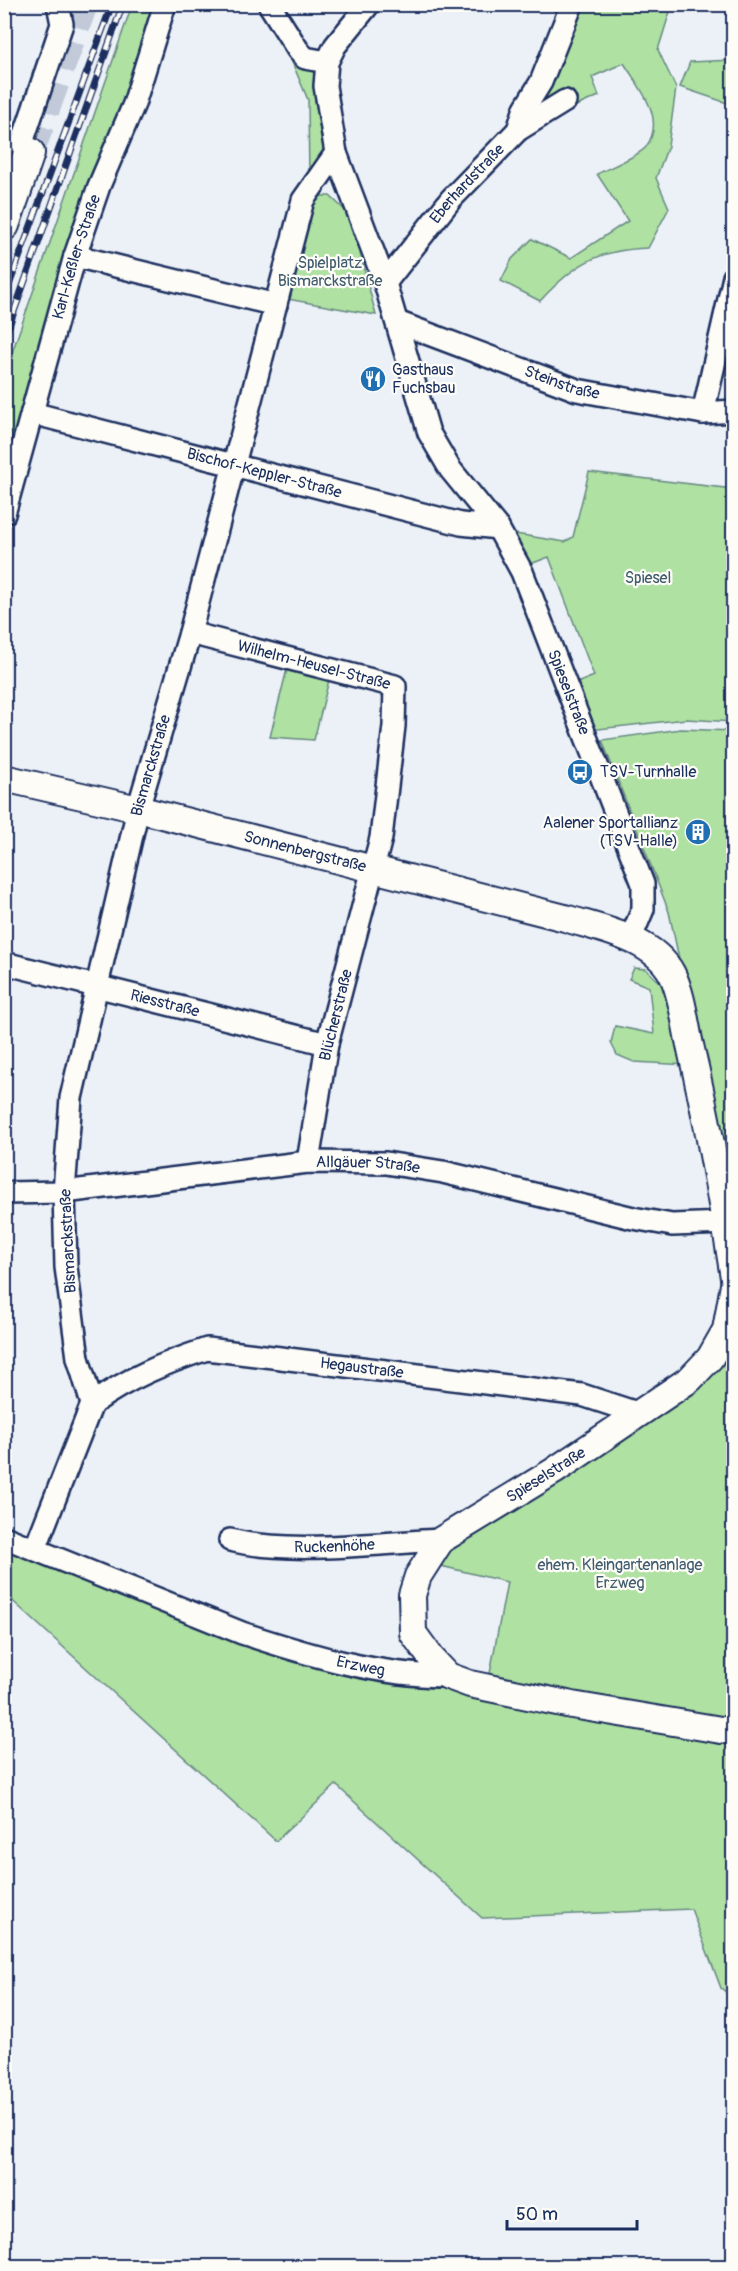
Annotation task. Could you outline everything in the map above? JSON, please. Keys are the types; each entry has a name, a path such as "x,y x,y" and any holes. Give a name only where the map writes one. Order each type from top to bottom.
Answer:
{"main road":[{"path":"4,225 25,148"}],"street":[{"path":"25,148 62,24 58,4"},
{"name":"Karl-Keßler-Straße","path":"4,514 75,256 99,186 134,104 165,4"},
{"path":"269,4 298,50 306,58 327,62"},
{"path":"336,153 325,86 327,62 334,46 369,4"},
{"path":"518,130 525,108 541,82 572,4"},
{"name":"Eberhardstraße","path":"385,283 451,199 518,130 565,101"},
{"name":"Spieselstraße","path":"336,153 385,283 429,433 450,469 498,528 522,572 643,884 643,909 630,940"},
{"name":"Bismarckstraße","path":"92,1404 78,1358 66,1267 64,1192 71,1098 95,986 138,809 190,633 303,200 336,153"},
{"path":"75,256 276,305"},
{"path":"703,414 734,277"},
{"name":"Steinstraße","path":"397,322 577,390 703,414 734,411"},
{"name":"Bischof-Keppler-Straße","path":"32,413 460,524 498,528"},
{"name":"Wilhelm-Heusel-Straße","path":"190,633 395,686 394,726 374,870"},
{"name":"Sonnenbergstraße","path":"4,778 138,809 606,930 630,940"},
{"name":"Blücherstraße","path":"308,1162 327,1044 374,870"},
{"path":"630,940 651,952 672,974 704,1105 734,1278"},
{"name":"Riesstraße","path":"4,963 327,1044"},
{"name":"Allgäuer Straße","path":"4,1193 64,1192 308,1162 398,1165 443,1172 633,1218 672,1225 726,1223"},
{"name":"Spieselstraße","path":"448,1676 413,1633 412,1595 418,1576 441,1540 554,1471 690,1379 710,1358 726,1330 734,1285"},
{"name":"Hegaustraße","path":"92,1404 120,1383 168,1362 207,1349 582,1395 640,1414"},
{"path":"35,1549 92,1404"},
{"name":"Erzweg","path":"4,1537 242,1633 280,1646 412,1676 448,1676 470,1684 572,1705 721,1730 734,1730"},
{"name":"Ruckenhöhe","path":"230,1540 250,1545 310,1546 441,1540"}],"green space":[{"path":"132,5 161,5 5,504 5,373"},
{"path":"577,5 672,5 658,50 676,88 668,146 656,178 669,208 648,248 614,252 588,261 564,277 540,301 501,281 512,259 532,239 571,258 628,221 597,174 630,158 646,147 652,136 654,125 643,93 624,63 592,77 599,96 574,107 565,93 530,114"},
{"path":"286,48 323,65 328,151 309,182 308,100"},
{"path":"733,60 733,105 680,87 690,62"},
{"name":"Spielplatz Bismarckstraße","path":"319,196 330,196 350,215 376,315 287,299 311,205"},
{"name":"Spiesel","path":"589,472 733,489 733,722 686,719 590,730 572,685 594,676 549,557 525,566 509,533 565,542 573,537"},
{"path":"288,665 330,676 314,740 270,737"},
{"path":"681,729 733,731 733,1194 729,1190 669,912 602,740"},
{"path":"634,968 646,969 666,989 687,1065 634,1062 617,1055 611,1043 615,1026 654,1034 649,987 629,979"},
{"name":"ehem. Kleingartenanlage Erzweg","path":"719,1357 733,1360 733,1723 489,1679 507,1582 437,1565 481,1520"},
{"path":"4,1545 362,1673 733,1735 733,1998 721,1988 691,1909 482,1918 336,1785 276,1841 5,1594"}],"tunnel":[{"path":"29,153 83,4"}],"railway":[{"path":"4,299 112,4"},
{"path":"4,340 123,4"}],"place":[{"name":"Gasthaus Fuchsbau","path":"373,379"},
{"name":"TSV-Turnhalle","path":"580,772"},
{"name":"Aalener Sportallianz (TSV-Halle)","path":"698,832"}]}
